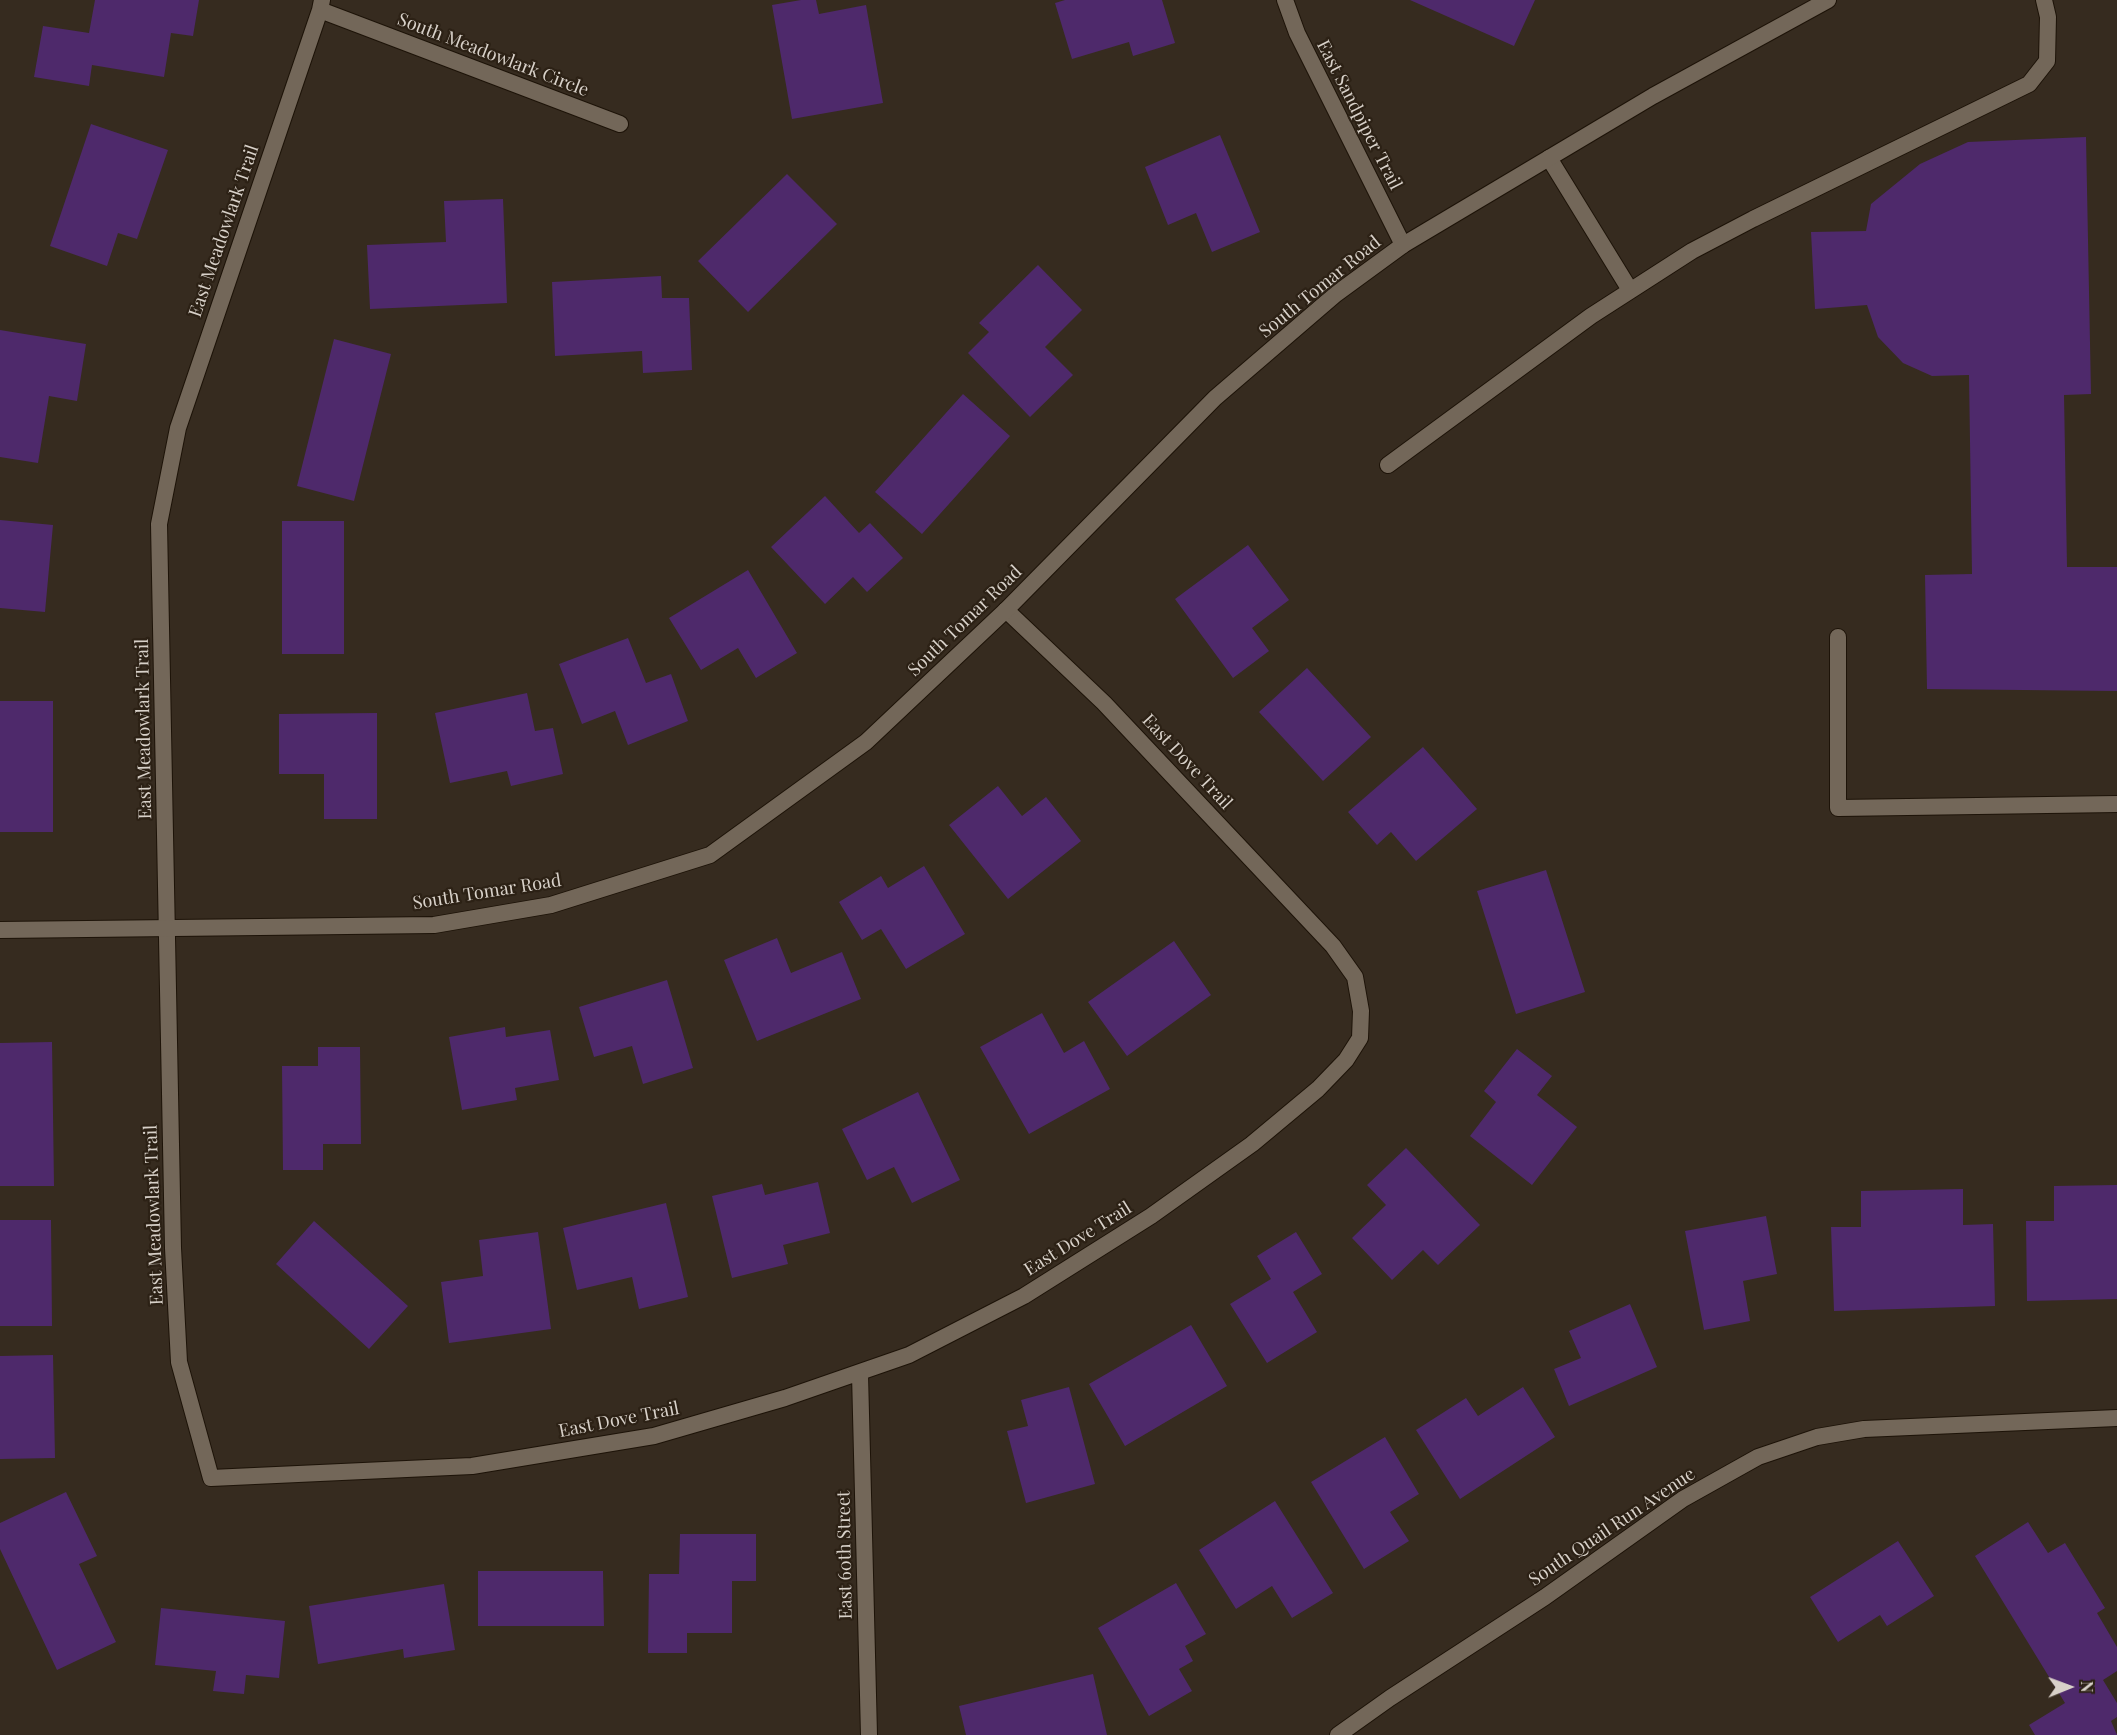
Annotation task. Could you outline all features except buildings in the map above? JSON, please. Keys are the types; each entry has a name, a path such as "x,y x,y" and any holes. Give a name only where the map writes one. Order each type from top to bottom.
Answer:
{"street":[{"name":"East Sandpiper Trail","path":"1285,0 1297,33 1403,245"},
{"name":"South Tomar Road","path":"0,930 434,925 551,905 710,855 866,742 1006,610 1215,398 1336,294 1403,245 1653,96 1828,0"},
{"path":"1388,465 1630,290 1692,251 1726,232 2029,84 2047,62 2048,17 2044,0"},
{"name":"South Meadowlark Circle","path":"321,5 620,123"},
{"name":"East Meadowlark Trail","path":"211,1478 179,1362 173,1248 159,524 177,428 321,5"},
{"path":"1549,158 1630,290"},
{"name":"East Dove Trail","path":"211,1478 484,1464 654,1436 860,1374 909,1355 1024,1296 1151,1216 1252,1144 1318,1089 1346,1060 1360,1038 1361,1011 1354,977 1333,946 1104,703 1006,610"},
{"path":"1838,637 1838,808 2117,804"},
{"name":"East 60th Street","path":"860,1374 869,1735"},
{"name":"South Quail Run Avenue","path":"1338,1735 1390,1698 1545,1597 1683,1499 1758,1457 1817,1437 1864,1429 2117,1418"}]}
